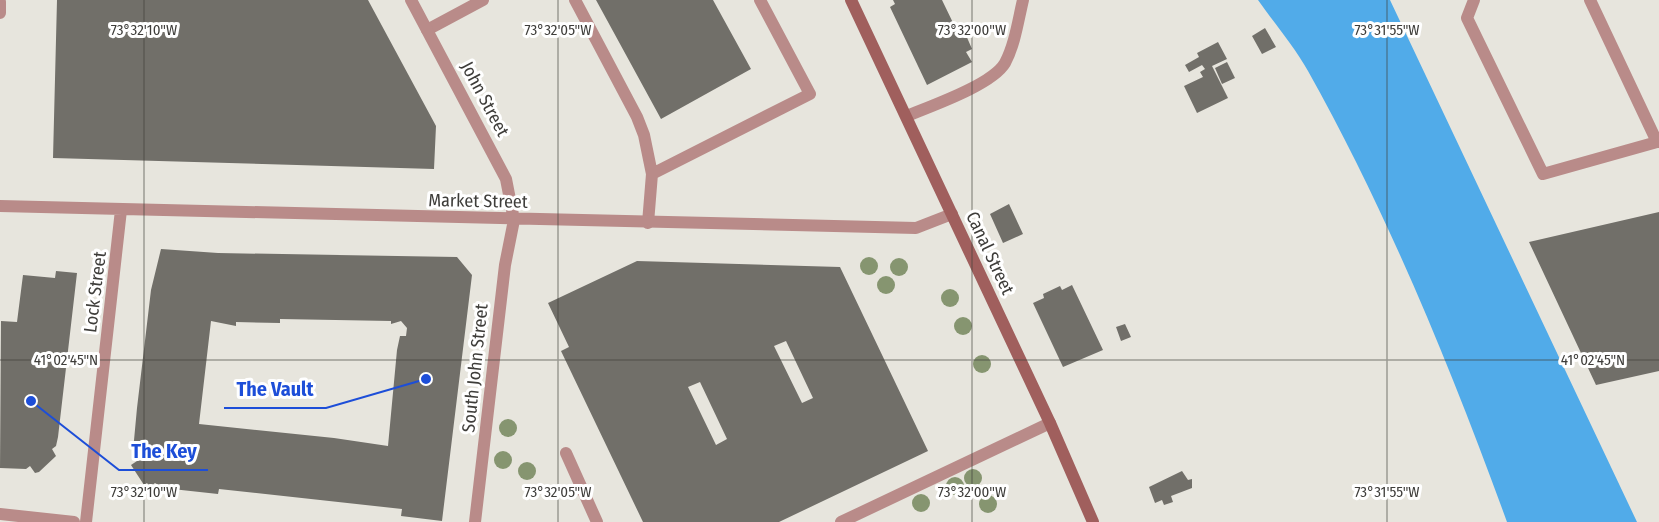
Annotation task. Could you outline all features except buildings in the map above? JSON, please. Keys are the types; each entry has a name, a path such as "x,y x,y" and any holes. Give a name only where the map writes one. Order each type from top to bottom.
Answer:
{"street":[{"name":"John Street","path":"411,0 500,165 510,191 514,220"},
{"path":"427,30 483,0"},
{"path":"575,0 637,117 644,135 652,174 648,222"},
{"path":"652,174 810,94 760,0"},
{"name":"Canal Street","path":"851,0 1050,423 1093,522"},
{"path":"907,117 973,88 1004,65 1023,0"},
{"path":"1474,0 1467,18 1543,174 1658,142 1590,0"},
{"path":"0,2 0,13"},
{"name":"Market Street","path":"0,206 916,228 952,214"},
{"name":"Lock Street","path":"86,522 121,210"},
{"name":"South John Street","path":"476,522 505,265 514,220"},
{"path":"841,522 1050,423"},
{"path":"566,453 597,522"},
{"path":"0,514 74,522"}],"water":[{"path":"1258,0 1390,0 1637,522 1507,522 1441,349 1365,180 1302,62"}],"place":[{"name":"The Vault","path":"426,379"},
{"name":"The Key","path":"31,401"}]}
